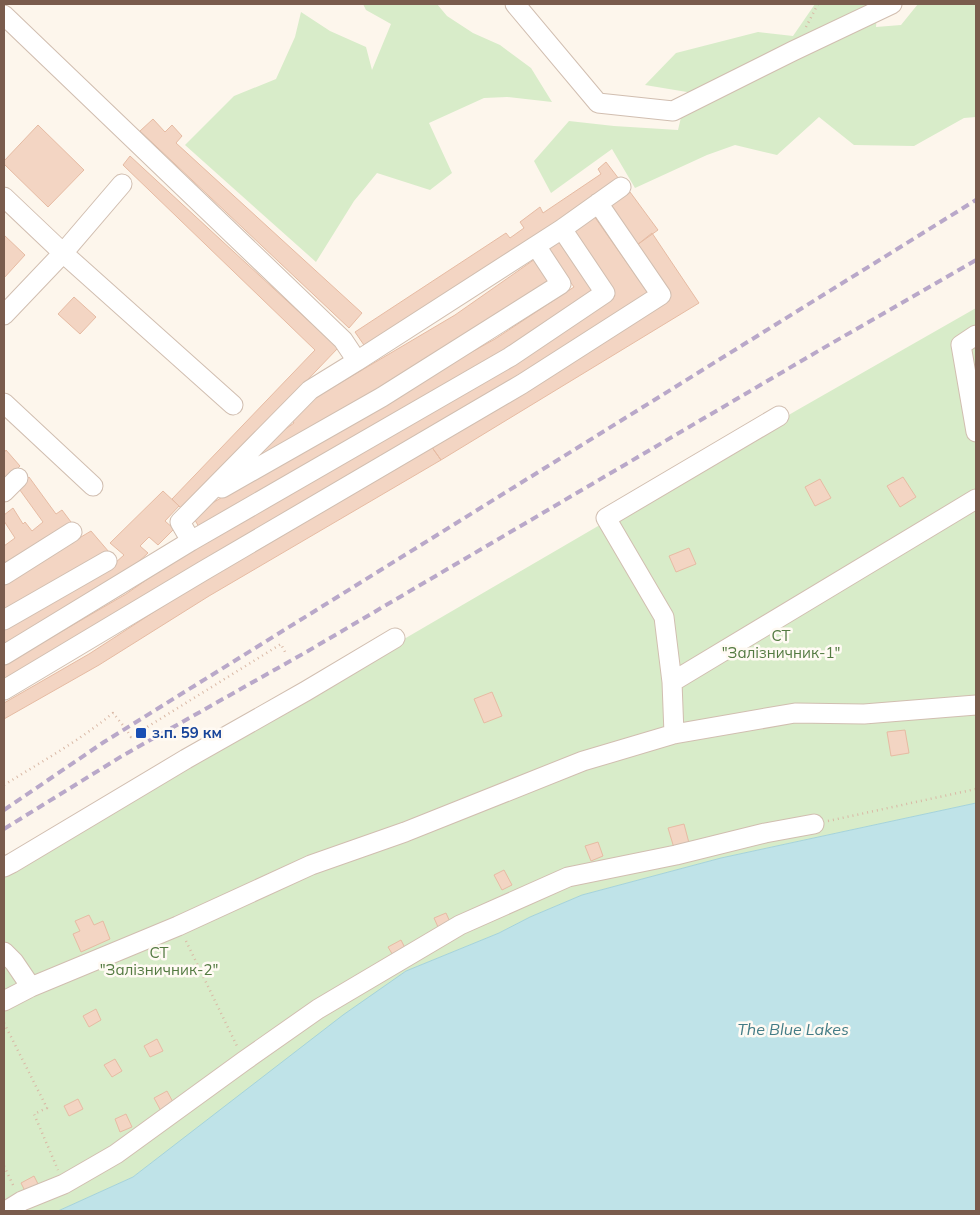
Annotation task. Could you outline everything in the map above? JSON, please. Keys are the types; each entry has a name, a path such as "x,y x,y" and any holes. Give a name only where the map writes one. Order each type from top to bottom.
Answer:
{"street":[{"path":"515,4 598,103 672,111 892,4"},
{"path":"4,15 336,333 357,361"},
{"path":"4,315 63,253 122,184"},
{"path":"191,541 180,522 310,390 562,230 621,187"},
{"path":"4,197 63,253 232,405"},
{"path":"4,690 522,384 661,295 598,204"},
{"path":"4,655 191,541 510,357 605,293 562,230"},
{"path":"201,500 382,397 561,284 536,246"},
{"path":"976,335 961,345 976,432"},
{"path":"4,403 93,486"},
{"path":"674,734 672,682 664,617 606,518 780,416"},
{"path":"4,492 18,478"},
{"path":"672,682 976,499"},
{"path":"4,575 72,532"},
{"path":"4,620 107,561"},
{"path":"4,867 395,638"},
{"path":"4,1001 31,987 178,926 311,865 406,832 583,761 674,734 795,713 864,714 976,704"},
{"path":"6,1211 22,1201 64,1184 116,1154 318,1009 460,925 568,877 676,855 765,833 814,824"},
{"path":"4,952 14,962 31,987"}],"path":[{"path":"4,785 72,743 113,713 131,737 281,644 286,654"},
{"path":"814,824 976,790"},
{"path":"178,926 244,1061"},
{"path":"4,1023 47,1108 34,1114 64,1184"},
{"path":"4,1166 22,1201"}],"green space":[{"path":"363,4 437,4 447,16 473,33 500,45 531,68 552,102 507,97 484,98 429,123 452,173 430,190 377,173 354,201 316,262 185,145 234,96 276,79 295,37 301,12 330,31 366,47 372,70 391,24 366,10"},
{"path":"815,4 878,4 876,27 901,25 918,4 976,4 976,117 964,118 914,146 854,145 819,117 777,155 735,145 707,155 635,188 612,149 551,193 534,161 569,121 678,130 687,92 645,85 676,53 758,32 793,36"},
{"name":"СТ \"Залізничник-1\"","path":"976,308 976,803 721,858 582,895 530,917 499,933 406,971 133,1177 58,1211 4,1211 4,872"}],"water":[{"name":"The Blue Lakes","path":"976,803 976,1211 58,1211 133,1177 343,1015 406,971 499,933 530,917 582,895 721,858"}],"building":[{"path":"153,119 165,132 172,125 182,136 176,143 362,313 349,328 140,131"},
{"path":"38,125 84,170 48,207 4,164 4,161"},
{"path":"130,156 338,348 183,510 172,499 315,350 123,165"},
{"path":"606,162 619,179 445,299 366,348 355,332 506,233 510,238 524,228 520,222 540,207 543,213 601,174 598,169"},
{"path":"630,192 658,230 637,245 608,207"},
{"path":"594,216 648,293 519,376 4,683 4,665 126,594 178,558 511,363 615,296 572,232"},
{"path":"652,233 699,303 441,460 431,446 667,297 637,245"},
{"path":"4,235 25,255 4,278"},
{"path":"558,241 593,290 506,352 199,527 192,515 416,383 495,339 574,287 547,249"},
{"path":"535,259 551,281 471,335 262,458 257,449 294,423 291,419 296,409 455,315"},
{"path":"74,297 96,317 80,334 58,314"},
{"path":"431,446 441,460 209,596 99,665 4,719 4,703 89,654 197,584"},
{"path":"6,450 20,466 4,482 4,453"},
{"path":"29,477 56,514 62,510 71,522 4,564 4,546 15,538 4,521 4,515 13,508 23,524 25,522 32,531 43,522 17,486"},
{"path":"903,477 916,497 900,507 887,486"},
{"path":"820,479 831,498 815,506 805,487"},
{"path":"163,491 179,506 165,521 174,529 158,545 149,537 140,546 148,553 134,566 4,647 4,629 115,563 124,555 110,543"},
{"path":"91,531 109,552 4,614 4,583"},
{"path":"689,548 696,564 676,572 669,556"},
{"path":"492,692 502,716 484,723 474,699"},
{"path":"905,730 909,753 891,756 887,732"},
{"path":"684,824 689,843 674,848 668,828"},
{"path":"598,842 603,856 591,861 585,846"},
{"path":"504,870 512,885 502,890 494,875"},
{"path":"446,913 450,922 438,927 434,918"},
{"path":"89,915 94,925 103,921 110,939 81,952 73,934 80,931 75,921"},
{"path":"401,940 406,950 394,957 388,947"},
{"path":"96,1009 101,1020 89,1027 83,1016"},
{"path":"157,1039 163,1051 150,1057 144,1046"},
{"path":"115,1059 122,1071 112,1077 104,1065"},
{"path":"167,1091 174,1104 161,1111 154,1098"},
{"path":"78,1099 83,1109 69,1116 64,1106"},
{"path":"126,1114 132,1127 120,1132 115,1119"},
{"path":"34,1176 39,1186 26,1193 21,1183"}],"railway":[{"path":"4,810 104,742 976,200"},
{"path":"4,829 122,756 308,651 976,260"}],"place":[{"name":"з.п. 59 км","path":"141,733"}],"park label":[{"name":"СТ \"Залізничник-2\"","path":"159,962"}]}
